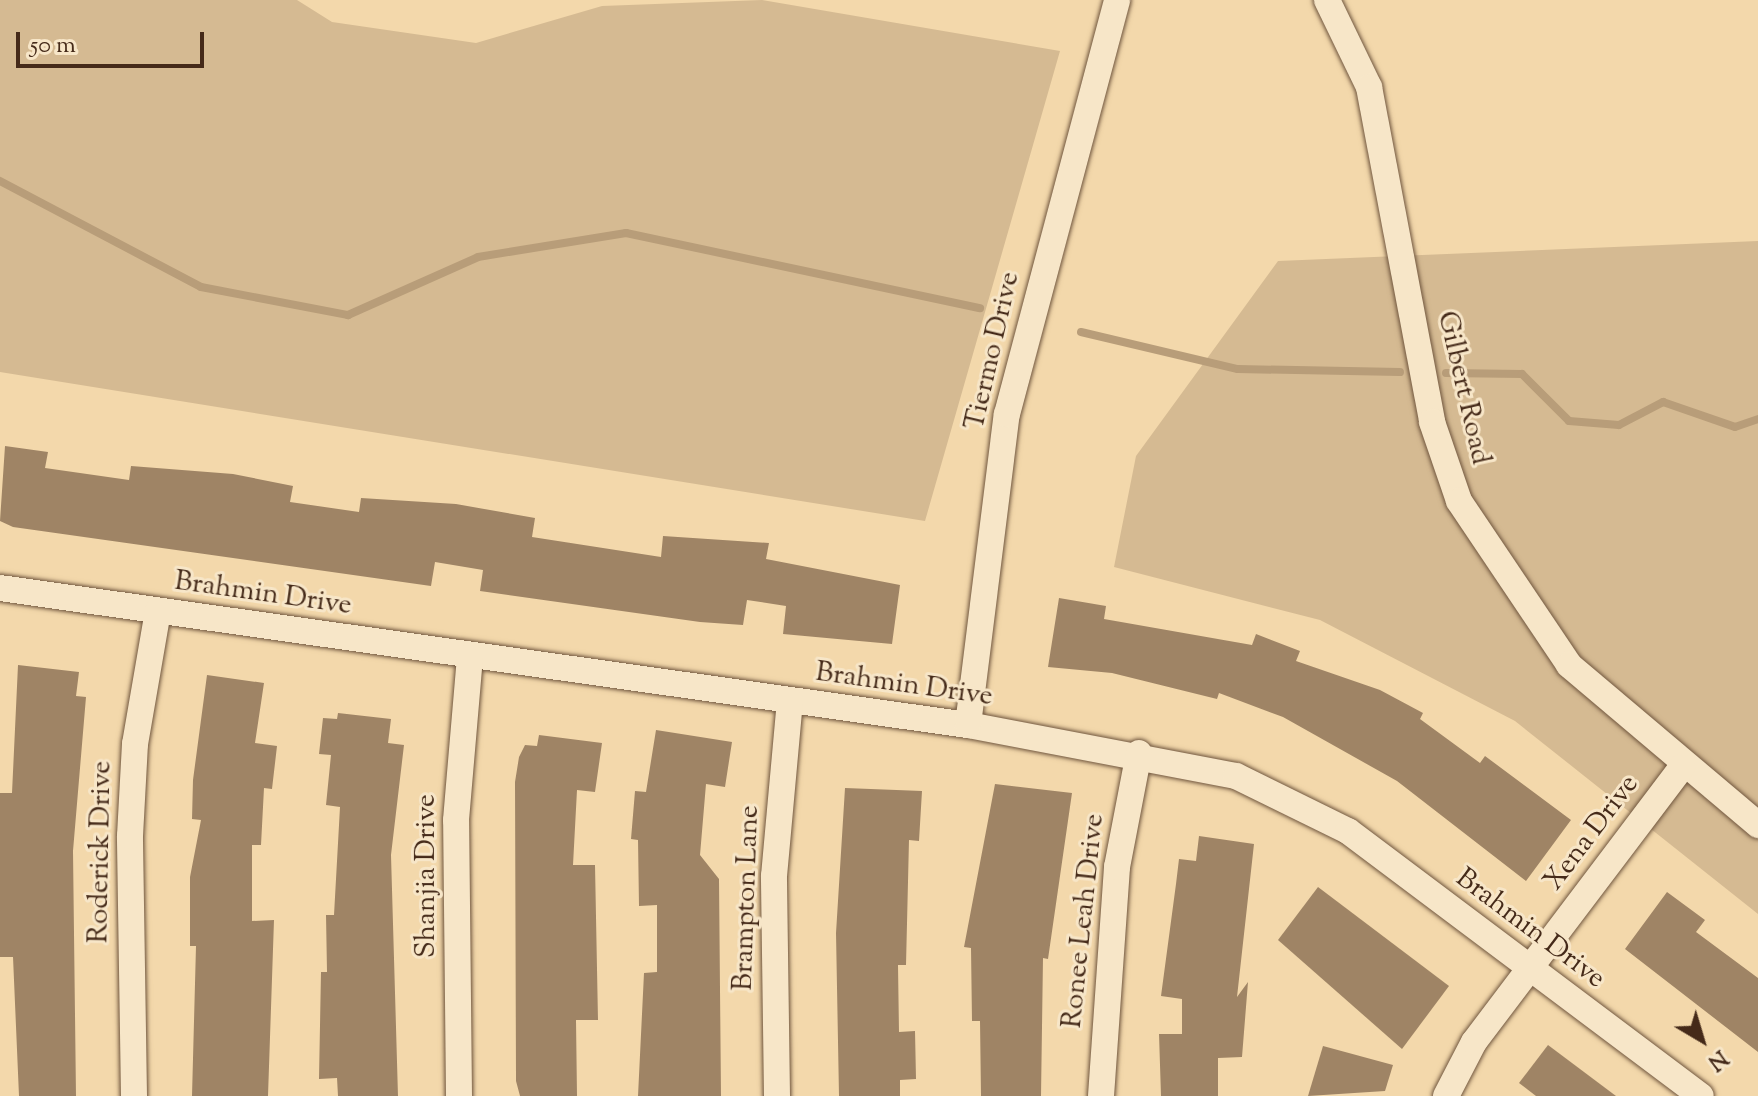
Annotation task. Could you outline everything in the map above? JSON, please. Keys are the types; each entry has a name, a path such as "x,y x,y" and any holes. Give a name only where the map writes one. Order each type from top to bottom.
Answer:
{"street":[{"name":"Tiermo Drive","path":"968,725 1007,414 1117,0"},
{"name":"Gilbert Road","path":"1327,0 1369,87 1432,422 1459,501 1550,643 1682,767 1758,825"},
{"name":"Brahmin Drive","path":"0,588 470,657 968,725 1139,753 1236,776 1296,801 1348,831 1701,1096"},
{"name":"Roderick Drive","path":"134,1096 130,836 135,744 158,611"},
{"name":"Shanjia Drive","path":"459,1096 456,820 470,657"},
{"name":"Brampton Lane","path":"777,1096 774,876 790,701"},
{"name":"Ronee Leah Drive","path":"1101,1096 1117,867 1139,753"},
{"name":"Xena Drive","path":"1446,1096 1474,1042 1682,767"}],"shaded area":[{"path":"0,0 297,0 332,22 476,43 602,6 762,0 1060,51 925,521 0,372"},
{"path":"1758,241 1758,914 1515,721 1320,620 1114,567 1136,456 1278,261"}],"building":[{"path":"5,446 48,452 45,468 129,480 131,466 233,474 293,486 290,502 359,512 361,498 456,504 535,518 532,537 661,557 663,536 769,543 766,559 900,585 892,644 783,634 786,606 747,600 743,625 700,622 480,591 483,570 435,562 431,586 13,527 0,521"},
{"path":"1059,598 1106,606 1104,619 1252,645 1256,634 1300,651 1296,661 1380,690 1423,713 1420,719 1480,763 1485,756 1571,820 1526,881 1397,781 1283,717 1219,693 1217,699 1112,673 1048,667"},
{"path":"18,665 79,672 76,696 86,697 73,851 76,1096 19,1096 13,957 0,957 0,793 12,793"},
{"path":"207,675 264,683 255,743 277,746 272,789 264,788 261,845 252,845 252,921 274,920 268,1096 192,1096 196,946 190,946 190,877 201,820 192,819 193,780"},
{"path":"338,713 391,719 388,743 404,745 391,855 398,1096 338,1096 337,1078 319,1079 321,972 327,972 326,915 334,915 340,807 326,805 331,755 319,754 323,718 337,719"},
{"path":"656,730 732,742 725,787 706,784 700,855 719,879 721,1096 638,1096 644,973 657,972 657,905 639,906 638,840 631,839 635,791 646,792"},
{"path":"539,735 602,743 595,792 577,790 573,865 595,865 598,1020 576,1020 577,1096 520,1096 516,1081 515,782 519,757 525,745 537,746"},
{"path":"995,784 1072,793 1048,959 1043,958 1041,1096 981,1096 980,1021 972,1021 971,948 964,947"},
{"path":"845,788 922,791 919,841 909,840 906,965 898,965 899,1032 915,1031 916,1079 900,1080 900,1096 839,1096 836,933"},
{"path":"1199,836 1254,844 1237,997 1248,982 1242,1057 1218,1058 1218,1096 1161,1096 1159,1034 1182,1034 1182,999 1161,996 1179,859 1196,861"},
{"path":"1318,887 1449,986 1402,1049 1278,940"},
{"path":"1667,892 1705,920 1696,932 1758,978 1758,1052 1625,949"},
{"path":"1548,1045 1616,1096 1536,1096 1519,1083"},
{"path":"1323,1046 1393,1065 1385,1091 1308,1096"}],"waterway":[{"path":"0,181 201,287 348,315 478,257 626,233 980,308"},
{"path":"1081,332 1238,369 1400,372"},
{"path":"1446,373 1522,374 1569,421 1619,425 1663,402 1735,427 1758,419"}]}
